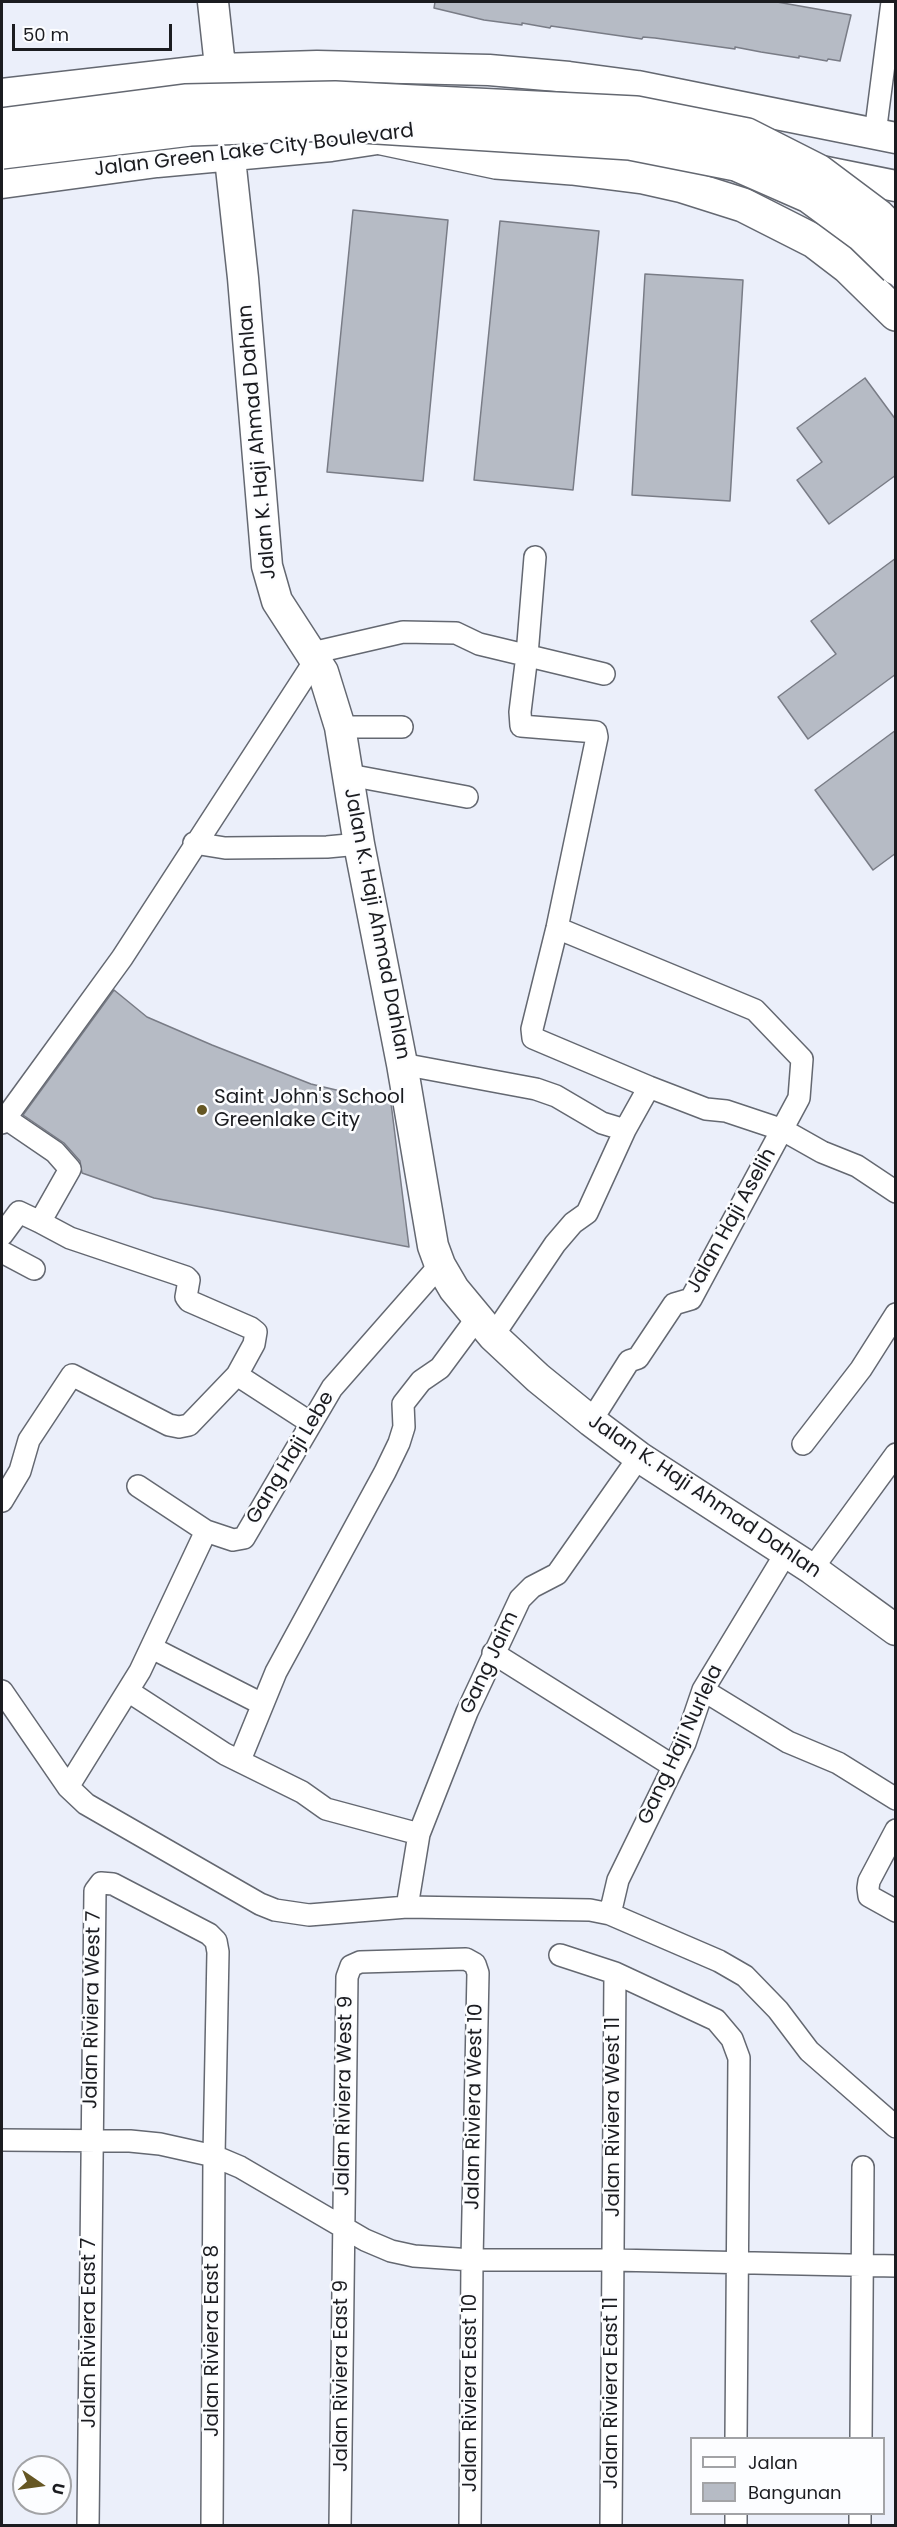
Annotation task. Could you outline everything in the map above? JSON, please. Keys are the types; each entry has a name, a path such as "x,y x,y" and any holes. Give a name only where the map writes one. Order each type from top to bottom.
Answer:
{"main road":[{"path":"2,125 185,100 335,98 636,113 747,135 818,171 878,216 896,234"},
{"path":"2,152 190,129 330,124 630,143 736,164 809,196 862,235 896,268"},
{"path":"382,138 496,162 643,177 683,186 743,205 814,241 848,267 896,314"}],"street":[{"name":"Jalan K. Haji Ahmad Dahlan","path":"213,2 230,156 267,566 277,601 310,650 330,690 340,727 359,844 402,1064 433,1246 440,1265 454,1289 485,1327 538,1378 591,1421 639,1457 812,1569 896,1630"},
{"path":"2,94 220,69 340,67 489,70 637,86 885,136 892,2"},
{"path":"170,74 186,80 194,89 198,140 194,147 178,160"},
{"name":"Jalan Green Lake City Boulevard","path":"2,183 178,160 331,146 500,118 657,133 896,186"},
{"path":"535,557 520,712 521,726 596,732 597,737 557,928 532,1029 533,1038 706,1109 726,1111 783,1130 822,1152 857,1166 896,1192"},
{"path":"40,1222 70,1169 55,1152 3,1120 122,958 310,650 403,632 456,633 479,644 604,674"},
{"path":"340,727 402,727"},
{"path":"349,776 467,797"},
{"path":"194,843 225,848 327,848 359,844"},
{"name":"Jalan Haji Aselih","path":"557,928 755,1011 802,1059 799,1098 691,1299 675,1304 638,1358 629,1361 591,1421"},
{"path":"402,1064 536,1089 556,1096 602,1123 625,1130"},
{"path":"240,1760 276,1672 390,1462 404,1427 403,1404 421,1382 485,1327 573,1223 587,1213 625,1130 649,1087"},
{"path":"2,1235 19,1212 70,1238 186,1277 189,1283 186,1297 189,1301 256,1332 254,1344 237,1375 189,1425 179,1427 169,1425 72,1375 29,1440 20,1472 2,1501"},
{"path":"2,1252 34,1269"},
{"name":"Gang Haji Lebe","path":"206,1530 233,1540 244,1538 332,1388 440,1265"},
{"path":"803,1444 861,1369 896,1314"},
{"path":"237,1375 310,1424"},
{"path":"812,1569 896,1454"},
{"name":"Gang Jaim","path":"407,1907 419,1834 467,1712 520,1599 532,1587 557,1574 639,1457"},
{"path":"68,1787 152,1648 206,1530 138,1486"},
{"name":"Gang Haji Nurlela","path":"610,1914 618,1880 685,1743 702,1690 786,1553"},
{"path":"152,1648 262,1704"},
{"path":"493,1653 673,1766"},
{"path":"702,1690 788,1742 838,1763 896,1799"},
{"path":"2,1691 68,1787 86,1804 260,1904 275,1910 309,1915 407,1907 590,1910 610,1914 719,1961 745,1976 778,2010 809,2050 896,2127"},
{"path":"128,1691 225,1754 302,1792 326,1809 419,1834"},
{"path":"896,1830 869,1881 868,1888 869,1896 896,1911"},
{"name":"Jalan Riviera East 8","path":"101,1883 112,1884 209,1934 216,1941 218,1952 214,2156 212,2526"},
{"name":"Jalan Riviera West 7","path":"91,2140 95,1891 101,1883"},
{"path":"560,1954 615,1973 716,2020 732,2039 739,2058 736,2437"},
{"name":"Jalan Riviera West 10","path":"351,1966 360,1962 466,1959 475,1964 478,1973 472,2260"},
{"name":"Jalan Riviera West 9","path":"343,2227 347,1977 351,1966"},
{"name":"Jalan Riviera West 11","path":"613,2260 615,1973"},
{"path":"2,2140 91,2140 160,2144 214,2156 240,2167 343,2227 391,2251 414,2256 472,2260 613,2260 896,2266"},
{"name":"Jalan Riviera East 7","path":"88,2526 91,2140"},
{"path":"861,2437 863,2168"},
{"name":"Jalan Riviera East 9","path":"340,2526 343,2227"},
{"name":"Jalan Riviera East 10","path":"470,2526 472,2260"},
{"name":"Jalan Riviera East 11","path":"611,2526 613,2260"}],"building":[{"path":"435,2 777,2 851,15 840,61 828,59 827,61 735,47 735,49 484,20 434,8"},
{"path":"353,210 448,220 423,481 327,472"},
{"path":"500,221 599,231 573,490 474,480"},
{"path":"645,274 743,280 730,501 632,495"},
{"path":"865,378 896,420 896,475 829,524 797,480 822,462 797,428"},
{"path":"896,558 896,674 808,739 778,697 836,654 811,621"},
{"path":"896,730 896,853 873,870 815,790"},
{"name":"Saint John's School Greenlake City","path":"114,990 147,1017 212,1045 311,1084 391,1103 409,1247 154,1198 82,1173 80,1161 64,1143 23,1115"}],"place":[{"name":"Saint John's School Greenlake City","path":"202,1110"}]}
